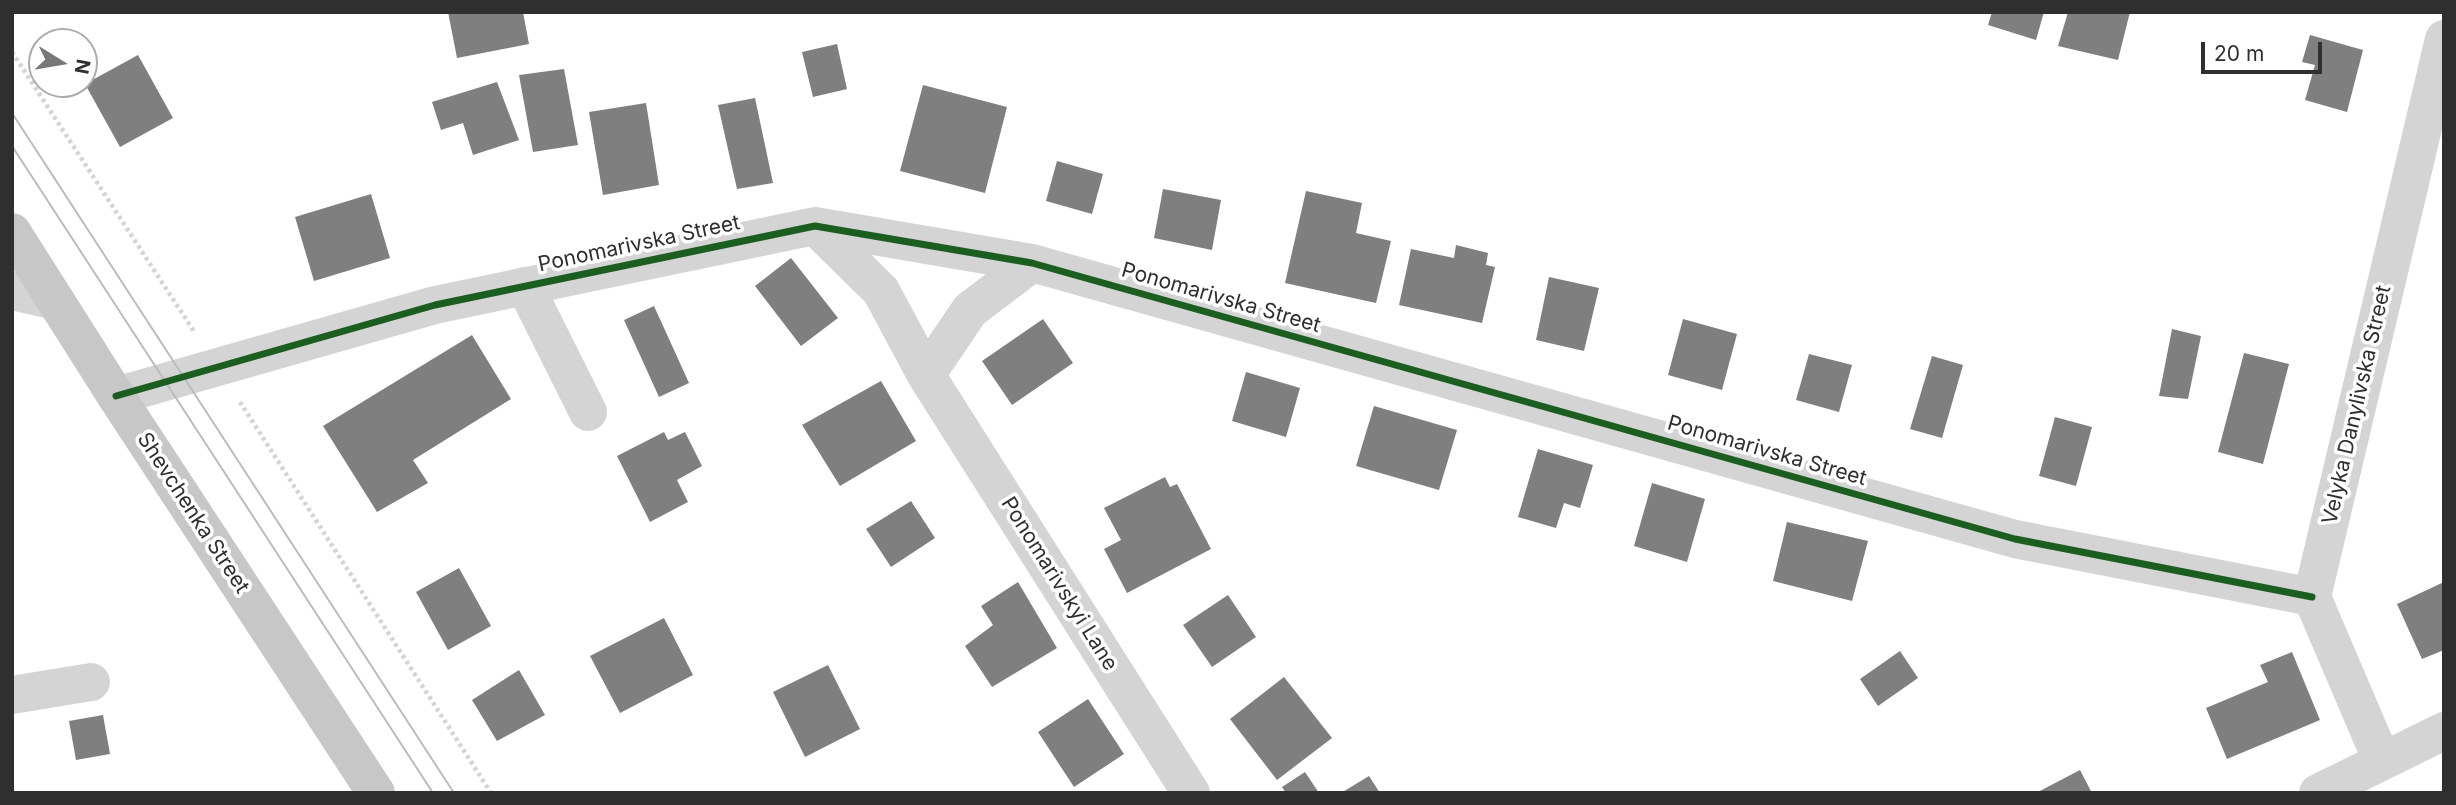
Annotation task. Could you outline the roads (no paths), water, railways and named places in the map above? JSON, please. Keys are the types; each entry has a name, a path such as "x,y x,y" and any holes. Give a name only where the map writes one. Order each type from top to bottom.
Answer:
{"main road":[{"name":"Shevchenka Street","path":"12,232 376,793"}],"street":[{"name":"Velyka Danylivska Street","path":"2312,597 2444,39"},
{"name":"Ponomarivska Street","path":"116,396 435,305 815,226 1032,263 2015,539 2312,597"},
{"name":"Ponomarivskyi Lane","path":"815,226 881,291 926,376 1191,793"},
{"path":"926,376 970,310 1032,263"},
{"path":"525,286 588,412"},
{"path":"12,291 56,301"},
{"path":"2312,597 2382,761"},
{"path":"12,695 91,682"},
{"path":"2318,793 2444,731"}],"tram line":[{"path":"12,113 454,793"},
{"path":"12,146 433,793"}]}
